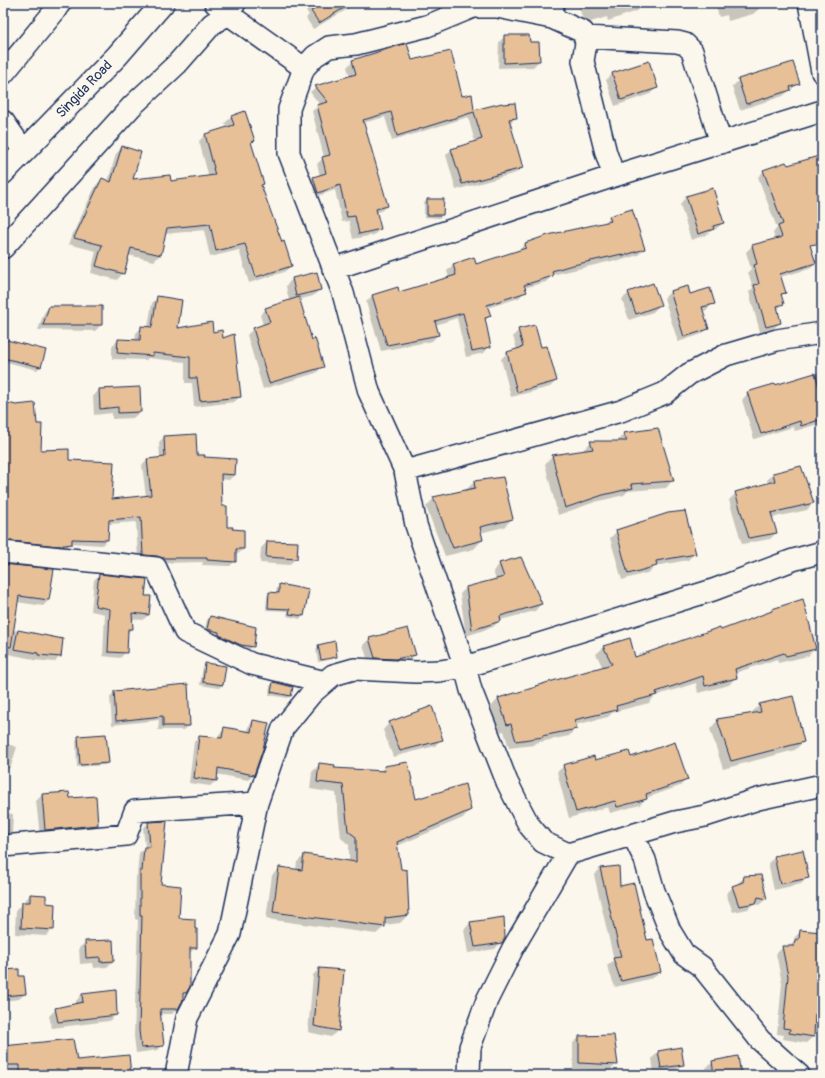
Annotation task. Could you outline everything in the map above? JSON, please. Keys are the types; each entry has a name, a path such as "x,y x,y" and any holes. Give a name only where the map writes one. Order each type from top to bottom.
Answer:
{"highway":[{"name":"Singida Road","path":"3,173 117,56 163,3"}],"street":[{"path":"3,74 60,3"},
{"path":"809,3 822,72"},
{"path":"3,248 132,106 177,64 226,7 304,68"},
{"path":"614,176 606,153 583,61 586,43 585,37 583,32 552,11 497,7 473,7 427,26 356,44 329,47 315,56 304,68 289,109 288,153 343,293 369,392 405,471 416,524 465,667 471,690 507,782 529,825 543,842 568,854 675,822 705,816 758,800 822,785"},
{"path":"585,37 677,42 685,44 692,51 721,143"},
{"path":"333,269 614,176 822,111"},
{"path":"3,121 24,151"},
{"path":"405,471 621,412 665,393 689,374 726,355 777,340 822,333"},
{"path":"3,552 156,568 185,632 252,664 325,682"},
{"path":"176,1075 187,1018 230,934 256,803 283,728 311,694 333,675 354,669 416,672 440,671 465,667 713,590 793,560 822,552"},
{"path":"3,846 126,835 135,811 256,803"},
{"path":"633,835 645,860 654,891 670,931 684,954 702,967 760,1040 799,1075"},
{"path":"469,1075 470,1047 487,1000 513,948 568,854"}],"building":[{"path":"311,3 352,3 319,23 311,11 315,9"},
{"path":"504,35 529,35 530,42 539,42 540,61 504,63"},
{"path":"407,43 412,60 451,51 462,96 472,94 474,110 502,103 515,103 517,118 509,119 523,168 462,184 451,149 482,139 474,112 397,136 391,112 363,120 388,206 376,209 381,229 359,234 355,216 347,217 340,185 318,193 313,177 326,173 322,157 330,155 317,105 328,102 315,86 356,74 352,60"},
{"path":"649,61 658,88 621,100 612,73"},
{"path":"793,62 800,84 790,87 791,90 746,104 738,79"},
{"path":"245,111 255,141 251,142 264,184 261,185 282,242 284,241 292,266 256,277 245,244 216,251 210,224 167,228 161,255 131,248 124,274 96,266 102,245 74,238 102,178 111,182 122,146 141,152 133,179 170,175 171,181 215,175 205,134 234,125 231,116"},
{"path":"822,155 822,243 810,245 816,263 780,274 786,293 781,294 784,304 777,306 781,323 766,327 754,285 759,284 754,265 757,264 752,245 782,237 778,226 783,224 763,170 786,162 788,165"},
{"path":"713,188 724,223 713,226 714,229 698,234 686,196"},
{"path":"427,199 444,199 443,215 427,215"},
{"path":"632,209 645,249 622,256 622,254 552,271 553,276 524,285 527,292 487,305 491,316 485,318 491,347 472,351 463,313 435,321 439,335 387,345 372,295 398,287 399,292 456,275 453,264 474,257 476,264 526,248 525,243 548,235 611,221 609,216"},
{"path":"317,272 321,290 296,296 292,278"},
{"path":"653,283 661,305 636,314 628,292"},
{"path":"688,286 690,294 710,288 715,304 702,307 709,329 684,337 670,291"},
{"path":"157,296 182,300 178,328 212,322 213,332 222,330 223,338 234,334 241,397 200,401 197,378 190,378 190,357 153,353 153,356 117,353 118,339 140,340 141,326 152,327"},
{"path":"299,297 312,340 315,338 324,367 269,383 253,328 270,322 265,308"},
{"path":"49,306 102,306 102,325 43,325"},
{"path":"535,325 541,347 547,346 557,381 517,392 507,352 523,347 518,329"},
{"path":"3,339 46,350 41,367 3,358"},
{"path":"815,373 822,397 822,419 801,426 800,421 761,434 747,392"},
{"path":"140,387 141,412 118,413 118,407 100,409 99,389"},
{"path":"3,402 16,405 35,403 37,424 42,424 41,450 69,449 69,460 114,462 112,499 151,495 147,459 165,457 164,436 196,434 197,455 205,455 204,457 236,459 235,475 221,474 222,506 227,506 227,527 244,530 244,549 236,549 236,562 207,560 207,558 163,558 143,555 141,517 109,520 108,540 72,539 72,544 58,546 3,540"},
{"path":"658,428 674,481 631,484 633,488 603,495 565,508 552,455 593,449 590,441 627,441 623,433"},
{"path":"801,466 814,503 771,513 777,533 749,538 735,492 775,481 773,473"},
{"path":"503,477 513,519 480,527 483,540 453,548 433,497 475,488 474,481"},
{"path":"685,511 696,554 656,561 657,566 628,574 616,530 668,513"},
{"path":"267,541 298,542 297,559 266,557"},
{"path":"521,557 542,604 500,616 501,621 472,630 466,587 504,577 499,563"},
{"path":"3,564 54,569 49,600 19,596 11,647 3,646"},
{"path":"99,574 147,579 145,596 151,596 149,615 132,613 133,629 128,629 127,653 108,652 110,609 95,606"},
{"path":"279,584 309,590 304,616 289,614 290,609 268,608 269,592 279,593"},
{"path":"803,599 816,649 786,656 784,653 735,669 737,678 705,686 703,676 656,692 657,695 616,706 617,710 574,720 577,729 542,736 543,737 516,741 511,724 507,725 498,698 612,664 603,646 630,638 635,657 720,627 721,630 772,611 772,609"},
{"path":"210,616 256,627 254,647 241,645 219,635 219,632 207,629"},
{"path":"408,628 416,655 395,659 375,658 369,638"},
{"path":"18,630 63,639 61,657 38,655 38,653 14,649"},
{"path":"335,641 337,657 321,660 318,645"},
{"path":"205,663 226,666 223,685 203,682"},
{"path":"273,682 293,687 291,696 271,692"},
{"path":"188,684 190,726 163,726 163,716 116,721 114,691"},
{"path":"793,696 804,742 731,761 717,719 761,712 759,704"},
{"path":"432,706 443,740 400,751 389,722"},
{"path":"253,720 269,723 263,749 254,775 218,768 217,781 194,778 199,736 222,738 224,727 251,732"},
{"path":"106,734 109,763 80,765 78,736"},
{"path":"675,742 688,780 646,794 647,799 617,807 615,801 576,812 563,765 594,756 595,760 629,751 631,757"},
{"path":"408,762 416,799 465,784 471,810 397,842 401,869 407,870 409,915 385,918 385,927 273,912 279,867 302,870 304,854 356,862 356,837 348,831 343,785 317,782 319,763 335,765 334,768 385,771 384,766"},
{"path":"69,792 70,798 96,796 98,825 45,830 42,794"},
{"path":"167,821 161,884 181,886 179,918 195,919 195,929 197,929 197,948 190,948 190,987 186,993 183,993 183,1000 178,1009 160,1009 164,1046 141,1048 139,1030 142,915 140,915 140,871 142,871 144,847 150,847 148,822"},
{"path":"803,850 809,878 780,884 774,856"},
{"path":"619,866 620,886 634,883 647,940 653,939 661,972 621,981 613,958 621,957 600,868"},
{"path":"761,875 767,899 758,897 756,903 739,906 732,886 743,882 744,876"},
{"path":"30,894 46,895 46,903 55,904 54,930 21,928 22,902 30,902"},
{"path":"504,917 505,937 502,943 475,947 470,922"},
{"path":"800,930 822,932 822,1017 815,1014 814,1037 789,1033 790,1029 783,1028 788,976 782,946 794,946 795,940 799,939"},
{"path":"113,940 114,961 100,962 100,957 86,958 85,941"},
{"path":"319,968 344,970 339,1031 314,1026"},
{"path":"19,969 19,976 24,976 26,994 3,996 3,970"},
{"path":"116,990 117,1015 58,1022 55,1008 83,1002 82,994"},
{"path":"614,1035 618,1065 579,1063 579,1036"},
{"path":"73,1039 77,1060 129,1055 131,1075 20,1075 20,1065 3,1065 3,1046"},
{"path":"681,1047 684,1065 661,1068 658,1051"},
{"path":"738,1056 741,1075 714,1075 712,1061"}]}
